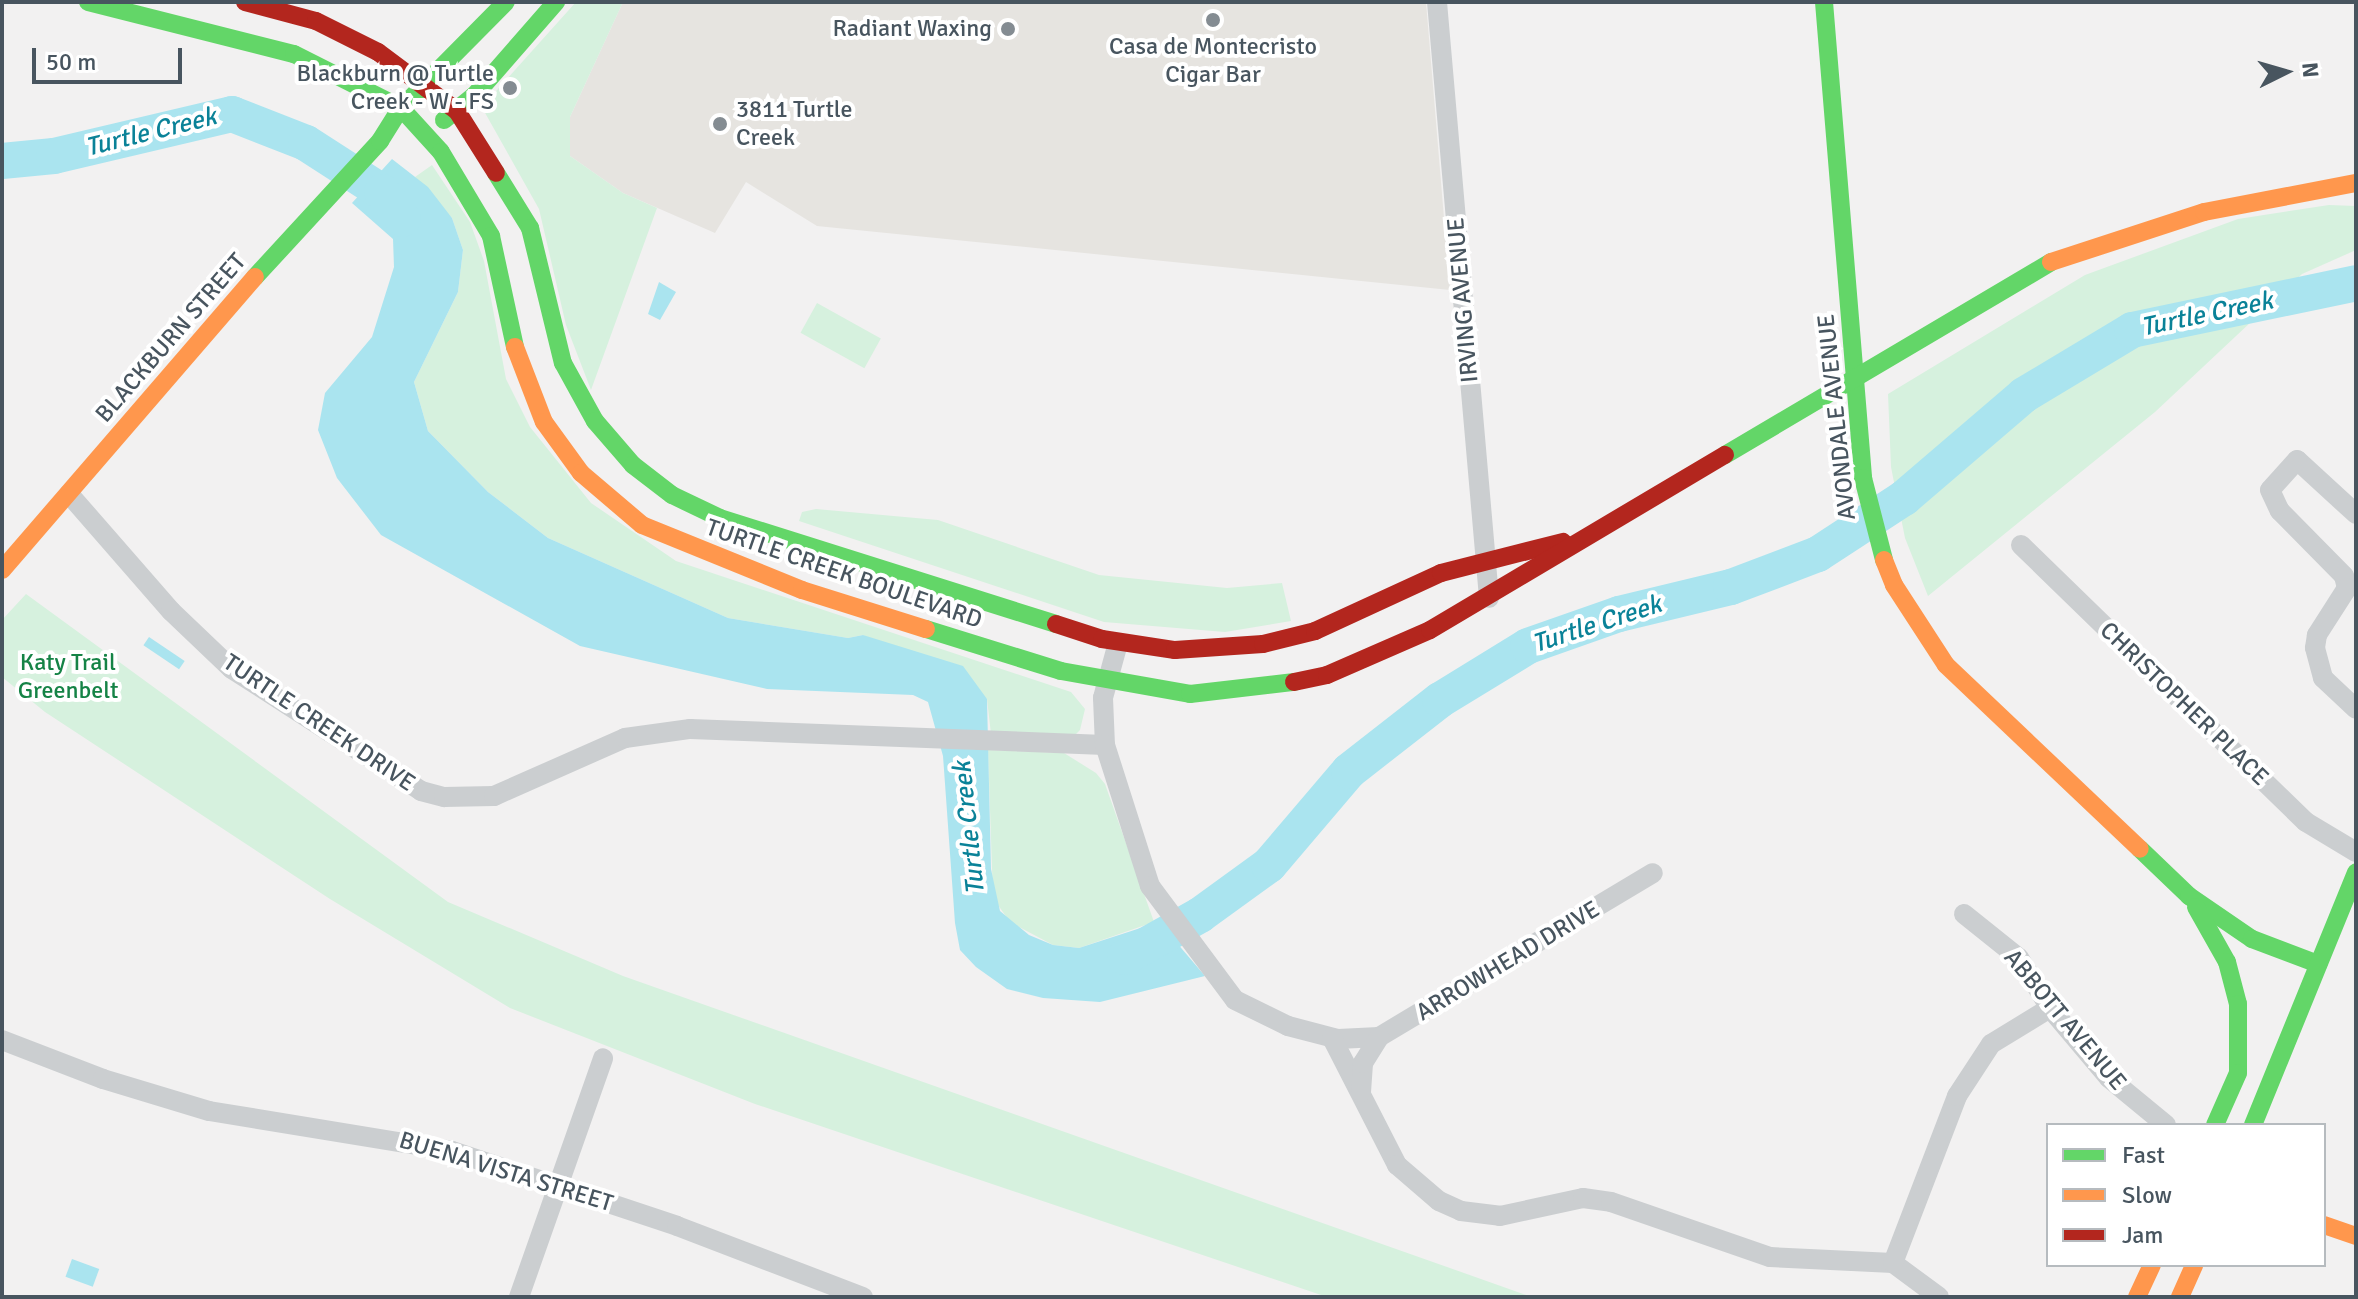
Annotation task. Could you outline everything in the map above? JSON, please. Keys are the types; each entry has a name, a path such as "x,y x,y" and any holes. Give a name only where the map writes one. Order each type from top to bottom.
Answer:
{"main road":[{"name":"TURTLE CREEK BOULEVARD","path":"245,2 316,21 378,52 425,83 457,111 530,228 563,363 595,421 633,465 672,495 770,536 1118,643 1175,650 1222,648 1321,653 1365,662 1489,598 1581,539 1856,381 2048,263 2204,212 2356,183"},
{"name":"BLACKBURN STREET","path":"2,570 296,230 380,141 401,108 506,2"},
{"path":"380,141 425,131 457,111 556,2"},
{"name":"AVONDALE AVENUE","path":"1824,2 1868,508 1884,561 1910,613 1974,694 2189,896 2252,939 2318,964"},
{"name":"TURTLE CREEK BOULEVARD","path":"93,3 294,54 401,108 425,131 491,236 517,355 530,395 561,448 600,492 642,525 756,573 1107,683 1225,693 1321,653 1441,573 1485,559 1581,539"},
{"path":"756,573 770,536"},
{"path":"2254,1123 2356,872"},
{"name":"AVONDALE AVENUE","path":"2189,896 2215,936 2238,1004 2238,1073 2216,1123"},
{"path":"2326,1226 2356,1236"},
{"path":"2137,1297 2151,1267"},
{"path":"2180,1297 2193,1267"}],"street":[{"name":"IRVING AVENUE","path":"1437,2 1489,598"},
{"path":"2356,514 2297,460 2270,490 2280,511 2351,580 2317,635 2315,648 2323,678 2356,709"},
{"name":"TURTLE CREEK DRIVE","path":"69,494 171,611 232,669 421,791 470,799 494,796 517,789 579,754 657,732 742,729 1105,745"},
{"name":"CHRISTOPHER PLACE","path":"2021,545 2306,822 2356,852"},
{"path":"1118,643 1107,683 1105,745 1142,865 1160,904 1235,1000 1288,1026 1332,1038 1369,1037 1361,1095"},
{"name":"ARROWHEAD DRIVE","path":"1369,1037 1653,873"},
{"name":"ABBOTT AVENUE","path":"1964,914 2019,958 2050,1008 2109,1078 2164,1123"},
{"path":"1893,1263 1957,1096 1991,1044 2050,1008"},
{"path":"1332,1038 1397,1165 1439,1201 1461,1211 1518,1215 1583,1198 1611,1202 1770,1257 1893,1263 1939,1297"},
{"name":"BUENA VISTA STREET","path":"2,1040 103,1079 209,1111 414,1141 559,1186 863,1297"},
{"path":"519,1297 603,1058"}],"shaded area":[{"path":"623,2 1426,2 1450,290 817,226 746,182 715,233 623,193 570,156 570,117"}],"green space":[{"path":"576,2 623,2 570,117 570,156 623,193 657,208 591,390 566,325 539,209 484,111 489,99"},
{"path":"432,165 470,222 484,261 506,379 530,427 591,503 676,561 1071,692 1085,709 1080,730 1075,735 991,734 987,699 863,635 848,638 728,618 548,538 488,492 428,431 414,382 458,292 463,250 452,218 415,177"},
{"path":"2329,205 2356,206 2356,250 2302,274 2155,412 1928,596 1905,538 1891,467 1888,394 2085,275 2238,219"},
{"path":"817,303 881,338 864,368 801,333"},
{"path":"816,509 938,520 1099,575 1227,588 1282,583 1291,621 1225,632 1104,622 799,521 802,512"},
{"name":"Katy Trail Greenbelt","path":"26,594 448,902 623,976 1532,1297 1327,1297 755,1104 510,1008 330,899 45,712 2,677 2,620"},
{"path":"988,750 1064,753 1096,773 1105,784 1154,922 1079,948 1053,945 1010,922 993,898"}],"water":[{"path":"392,159 428,187 452,218 463,250 458,292 414,382 428,431 488,492 548,538 728,618 848,638 863,635 963,666 987,699 991,869 1000,911 1029,935 1053,945 1079,948 1159,922 1205,976 1100,1002 1043,998 1007,989 976,967 960,950 955,923 943,756 928,702 913,695 767,689 580,646 381,535 337,478 318,430 325,393 372,337 394,267 393,239 352,203"},
{"path":"659,282 676,292 660,320 648,314"},
{"path":"149,637 185,661 179,669 143,645"},
{"path":"72,1259 99,1269 93,1287 66,1277"}],"waterway":[{"name":"Turtle Creek","path":"2,161 54,156 232,114 306,143 382,192 403,219"},
{"name":"Turtle Creek","path":"1125,957 1200,915 1269,865 1349,771 1440,700 1528,646 1619,614 1731,587 1818,554 1904,498 2024,395 2132,330 2356,283"}],"traffic: fast":[{"path":"88,2 294,54 401,108 441,152 491,236 515,347"},
{"path":"255,277 380,141 401,108 506,2"},
{"path":"444,120 474,96 556,2"},
{"path":"1824,2 1863,478 1884,560"},
{"path":"496,173 530,228 563,363 595,421 633,465 672,495 720,518 1056,624"},
{"path":"1725,455 2051,262"},
{"path":"926,629 1061,671 1190,694 1294,682"},
{"path":"2140,849 2189,896 2252,939 2318,964"},
{"path":"2254,1123 2356,872"},
{"path":"2196,907 2227,962 2238,1004 2238,1073 2216,1123"}],"traffic: slow":[{"path":"2051,262 2204,212 2356,183"},
{"path":"2,570 255,277"},
{"path":"515,347 544,422 581,473 642,525 802,590 926,629"},
{"path":"1884,560 1894,585 1946,665 2140,849"},
{"path":"2326,1226 2356,1236"},
{"path":"2137,1297 2151,1267"},
{"path":"2180,1297 2193,1267"}],"traffic: jam":[{"path":"245,2 316,21 378,52 457,111 496,173"},
{"path":"1294,682 1327,675 1430,630 1725,455"},
{"path":"1056,624 1102,639 1175,650 1263,644 1315,631 1441,573 1563,542"}],"place":[{"name":"Casa de Montecristo Cigar Bar","path":"1213,20"},
{"name":"Radiant Waxing","path":"1008,29"},
{"name":"Blackburn @ Turtle Creek - W - FS","path":"510,88"},
{"name":"3811 Turtle Creek","path":"720,124"}]}
